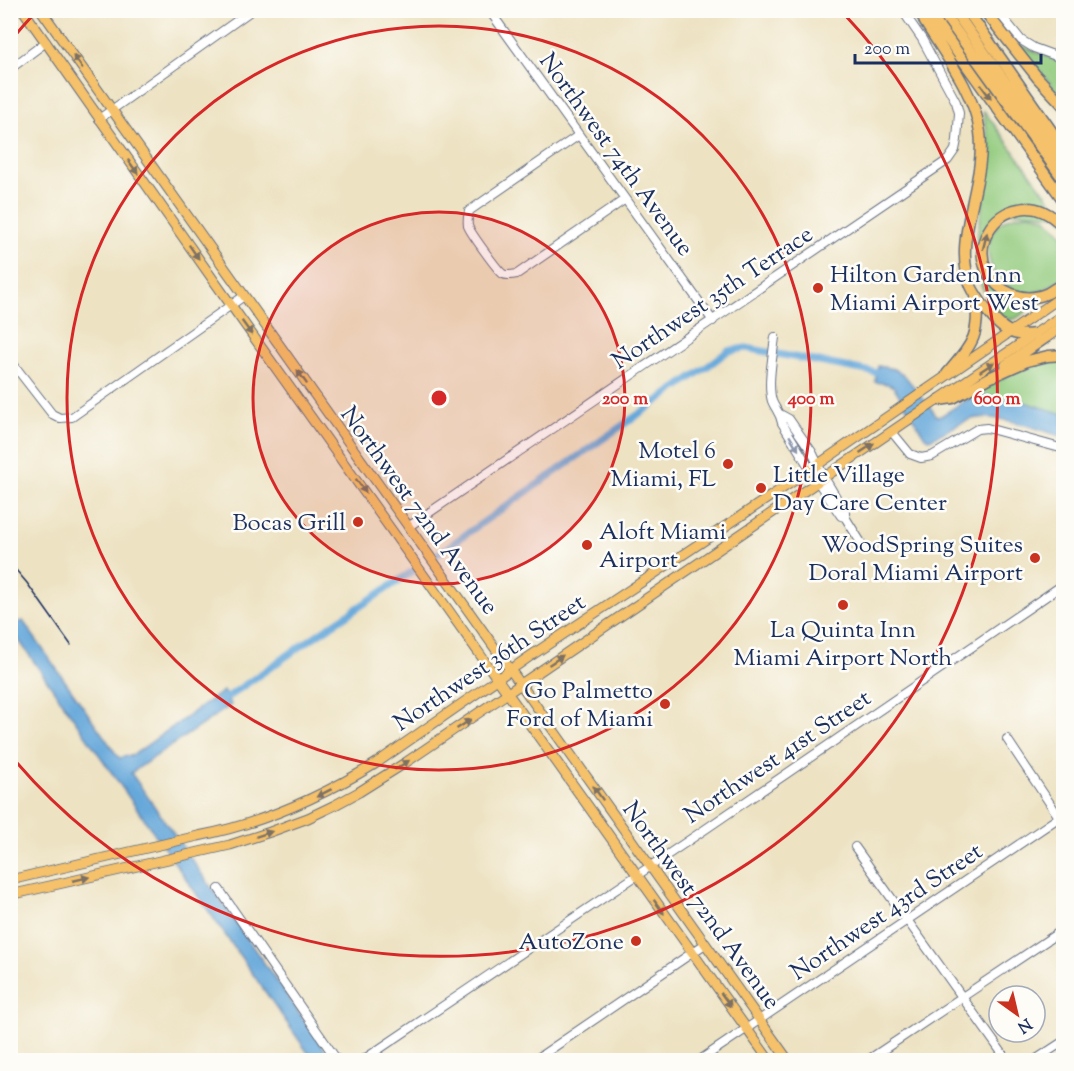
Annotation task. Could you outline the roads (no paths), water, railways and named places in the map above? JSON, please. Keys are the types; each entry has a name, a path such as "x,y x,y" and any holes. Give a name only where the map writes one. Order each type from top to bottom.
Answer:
{"highway":[{"path":"920,10 969,98 980,132 981,157 965,244 968,278 976,296 999,325 1010,332 1021,335 1035,334"},
{"path":"927,10 1064,201"},
{"path":"941,10 1064,180"},
{"path":"954,10 1064,165"},
{"path":"967,10 1064,149"},
{"path":"984,10 1037,77 1064,106"},
{"path":"1047,127 1064,139"},
{"path":"1064,226 1044,211 1033,208 1012,210 994,222 985,238 983,249 986,270 1010,294 1027,298 1037,296 1048,293 1064,283"},
{"path":"947,374 966,352 974,336 978,323 976,296"},
{"path":"939,400 953,399 989,378 1064,326"},
{"path":"989,378 1035,359 1064,355"}],"main road":[{"name":"Northwest 72nd Avenue","path":"23,10 769,1060"},
{"name":"Northwest 72nd Avenue","path":"41,10 788,1060"},
{"path":"214,280 213,273 220,262"},
{"name":"Northwest 36th Street","path":"13,879 226,831 262,820 325,793 375,764 1064,295"},
{"name":"Northwest 36th Street","path":"10,895 230,845 308,818 359,792 405,763 1064,314"},
{"path":"310,414 322,406"},
{"path":"737,518 746,531"}],"street":[{"path":"99,119 252,10"},
{"name":"Northwest 74th Avenue","path":"489,10 712,321"},
{"name":"Northwest 35th Terrace","path":"408,527 948,160 955,150 957,140 959,113 956,102 927,49 902,10"},
{"path":"997,10 1022,40 1034,48 1064,59"},
{"path":"10,69 46,42"},
{"path":"579,135 469,211 468,228 498,270 509,276 517,274 624,200"},
{"path":"10,360 52,414 60,418 72,417 244,296"},
{"path":"775,341 770,374 772,402 780,414 782,423 814,467 841,516 845,517 865,549"},
{"path":"892,432 910,454 921,458 932,456 977,429 987,428 1064,449"},
{"name":"Northwest 41st Street","path":"363,1060 538,944 1064,584"},
{"path":"1007,739 1061,815"},
{"name":"Northwest 43rd Street","path":"700,1060 1061,815"},
{"path":"855,847 1007,1060"},
{"path":"219,889 337,1060"},
{"path":"868,1060 1064,929"},
{"path":"535,1060 705,944"},
{"path":"1035,1060 1064,1041"}],"water":[{"path":"878,366 894,369 905,376 937,416 941,416 976,394 1024,402 1063,414 1063,437 1017,423 981,417 966,421 929,439 925,437 894,387 875,382"},
{"path":"23,621 119,758 133,755 223,691 231,705 131,773 332,1060 313,1060 11,629 10,626"}],"waterway":[{"path":"436,555 728,351 746,348 883,374"},
{"path":"219,703 413,571"},
{"path":"10,616 20,630"}],"railway":[{"path":"10,563 71,645"}],"place":[{"name":"Hilton Garden Inn Miami Airport West","path":"818,288"},
{"name":"Motel 6 Miami, FL","path":"728,464"},
{"name":"Little Village Day Care Center","path":"761,488"},
{"name":"Bocas Grill","path":"358,522"},
{"name":"Aloft Miami Airport","path":"587,545"},
{"name":"WoodSpring Suites Doral Miami Airport","path":"1035,558"},
{"name":"La Quinta Inn Miami Airport North","path":"843,605"},
{"name":"Go Palmetto Ford of Miami","path":"665,704"},
{"name":"AutoZone","path":"636,941"}]}
